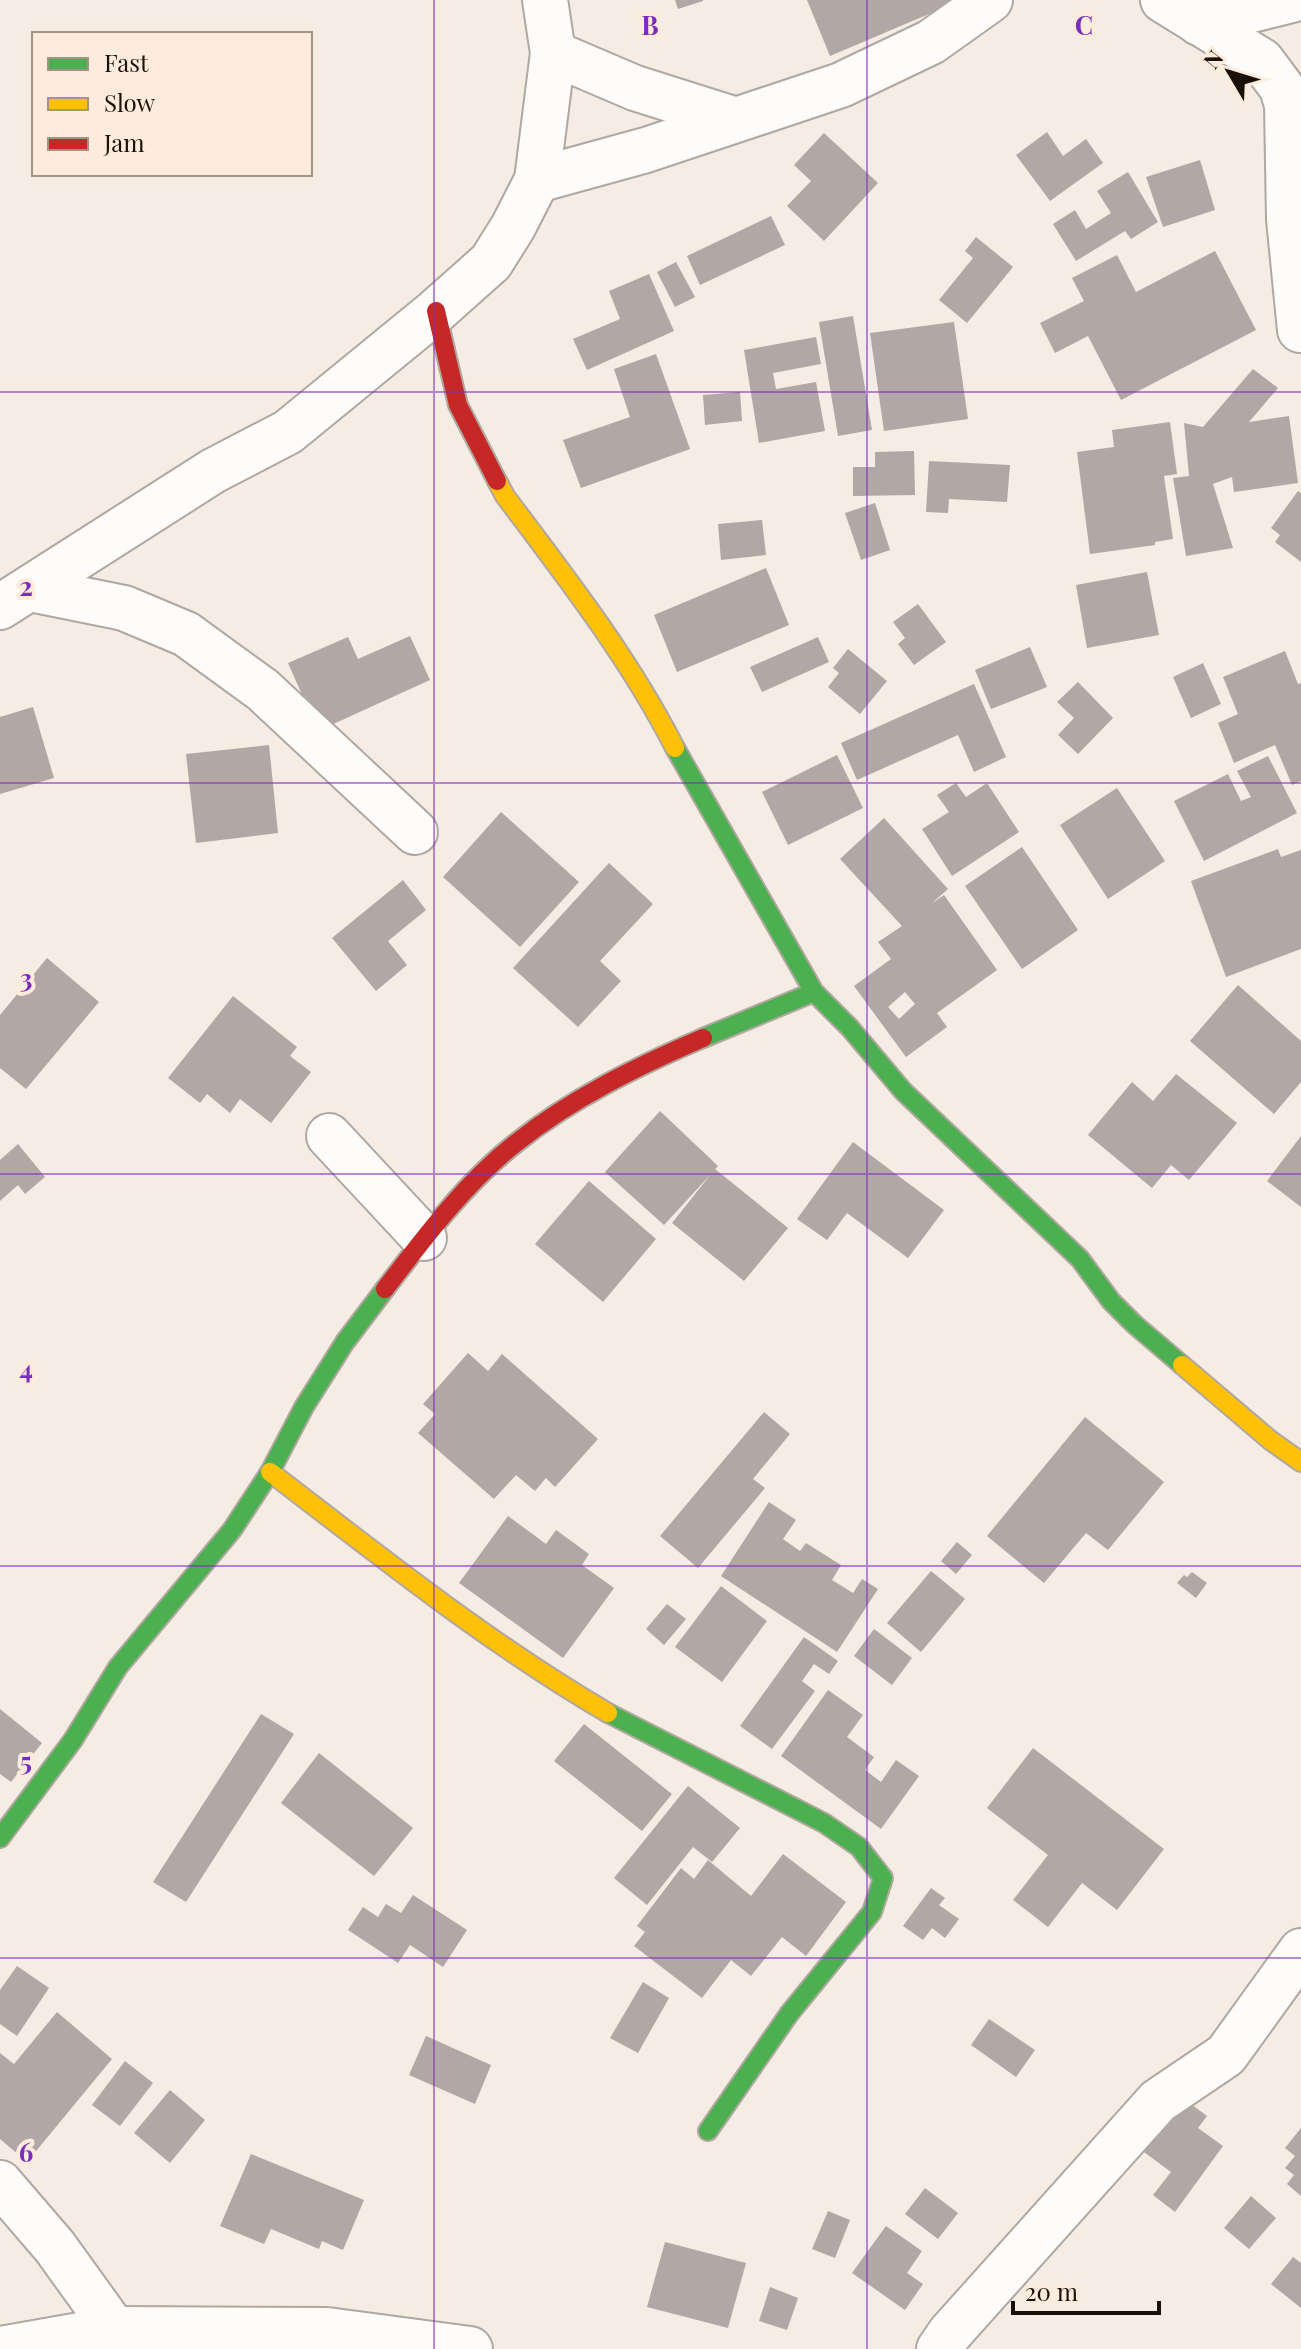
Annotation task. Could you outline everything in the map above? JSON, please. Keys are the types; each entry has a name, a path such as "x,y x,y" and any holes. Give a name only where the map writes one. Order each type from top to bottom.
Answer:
{"street":[{"path":"15,598 213,471 288,432 491,262 537,180 553,53 545,0"},
{"path":"537,180 646,150 841,85 931,42 990,0"},
{"path":"1163,0 1262,61 1282,88 1289,130 1289,219 1300,330"},
{"path":"1199,23 1292,0"},
{"path":"553,53 635,88 733,119"},
{"path":"436,311 458,405 505,496 568,580 652,703 694,784 750,876 814,992 850,1028 903,1091 1080,1259 1111,1301 1134,1324 1270,1440 1301,1462"},
{"path":"15,598 124,608 186,634 263,690 415,832"},
{"path":"0,1838 73,1740 118,1667 232,1530 270,1472 304,1407 345,1342 424,1238 471,1186 516,1143 603,1085 690,1044 814,992"},
{"path":"329,1136 424,1238"},
{"path":"270,1472 446,1607 554,1681 633,1727 824,1823 859,1847 883,1878 872,1912 789,2014 708,2131"},
{"path":"939,2349 1158,2101 1226,2055 1301,1951"},
{"path":"0,2183 55,2247 114,2329"},
{"path":"0,2349 114,2329 327,2330 470,2349"}],"building":[{"path":"675,0 703,0 703,1 678,9"},
{"path":"807,0 962,0 830,56"},
{"path":"1047,132 1063,156 1086,139 1103,163 1050,201 1016,155"},
{"path":"824,133 878,183 824,241 787,206 811,181 794,165"},
{"path":"1200,160 1215,210 1163,227 1146,177"},
{"path":"1128,172 1158,222 1131,239 1125,231 1076,261 1053,224 1075,210 1086,229 1111,213 1097,191"},
{"path":"771,216 785,245 700,285 687,256"},
{"path":"976,237 1013,267 967,323 939,300 973,258 965,251"},
{"path":"1215,251 1256,330 1121,400 1088,336 1055,353 1040,323 1084,301 1072,278 1117,255 1136,292"},
{"path":"676,262 695,297 675,307 657,272"},
{"path":"649,274 674,331 587,370 573,339 620,319 609,291"},
{"path":"853,316 872,430 838,436 819,322"},
{"path":"954,322 968,419 884,431 870,333"},
{"path":"816,337 821,364 773,373 776,389 816,382 825,431 759,443 744,350"},
{"path":"656,354 690,449 581,488 563,440 630,417 614,369"},
{"path":"1253,369 1278,388 1249,422 1289,416 1298,483 1234,492 1232,477 1213,484 1233,548 1186,556 1173,478 1189,476 1184,423 1203,427"},
{"path":"740,392 742,421 705,425 703,395"},
{"path":"1170,422 1177,474 1164,476 1173,539 1155,542 1155,545 1090,554 1077,452 1114,447 1112,430"},
{"path":"914,451 915,495 853,496 853,467 875,467 875,452"},
{"path":"929,461 1010,465 1007,502 949,499 948,513 926,512"},
{"path":"1298,491 1301,493 1301,562 1275,542 1280,535 1271,528"},
{"path":"875,503 890,550 861,560 845,513"},
{"path":"762,520 766,555 721,560 718,524"},
{"path":"766,568 789,625 677,672 654,615"},
{"path":"1147,572 1159,635 1087,648 1076,585"},
{"path":"918,604 946,642 914,665 898,644 905,638 893,622"},
{"path":"410,636 430,680 318,731 288,663 348,637 358,659"},
{"path":"818,637 829,662 762,692 750,667"},
{"path":"1030,647 1047,687 991,709 975,670"},
{"path":"848,649 887,681 860,714 828,687 839,673 833,668"},
{"path":"1285,651 1298,684 1301,683 1301,781 1292,785 1275,745 1234,763 1218,723 1238,714 1223,677"},
{"path":"1203,663 1221,704 1191,718 1173,677"},
{"path":"1078,682 1113,718 1078,754 1058,735 1074,718 1057,702"},
{"path":"974,684 1006,757 974,772 958,735 857,780 841,743"},
{"path":"33,707 54,778 0,794 0,717"},
{"path":"269,745 278,833 196,843 186,754"},
{"path":"837,755 863,808 788,845 762,792"},
{"path":"1268,756 1297,813 1204,861 1174,801 1228,774 1241,801 1251,797 1237,771"},
{"path":"956,783 966,797 987,783 1019,832 952,876 922,829 949,812 937,795"},
{"path":"1117,788 1165,861 1108,899 1060,825"},
{"path":"501,812 579,882 520,947 443,877"},
{"path":"884,818 948,889 931,904 944,895 997,970 937,1013 947,1027 906,1057 854,986 891,959 878,942 902,926 840,859","holes":["905,992 915,1004 899,1019 888,1007"]},
{"path":"1022,847 1078,930 1022,969 965,886"},
{"path":"1278,849 1281,857 1301,850 1301,949 1226,977 1191,881"},
{"path":"609,863 653,904 600,961 621,981 578,1027 513,968"},
{"path":"403,880 426,910 388,941 407,965 376,991 332,938"},
{"path":"47,958 99,1002 26,1089 0,1068 0,1015"},
{"path":"1238,985 1301,1041 1301,1082 1274,1114 1190,1041"},
{"path":"233,996 297,1047 290,1056 311,1072 271,1123 240,1099 230,1113 207,1094 200,1103 168,1078"},
{"path":"1176,1074 1237,1123 1189,1180 1171,1165 1152,1188 1088,1135 1132,1082 1153,1101"},
{"path":"660,1111 718,1166 715,1169 788,1228 744,1281 672,1223 711,1174 664,1225 605,1172"},
{"path":"1301,1136 1301,1207 1267,1181"},
{"path":"853,1142 944,1210 908,1258 847,1213 827,1240 797,1219"},
{"path":"18,1144 45,1177 25,1194 18,1185 0,1201 0,1160"},
{"path":"589,1181 656,1239 603,1302 535,1244"},
{"path":"468,1353 488,1371 502,1354 598,1439 555,1487 546,1478 535,1491 516,1475 494,1499 418,1433 435,1414 423,1404"},
{"path":"764,1412 790,1434 753,1479 765,1488 698,1568 660,1536"},
{"path":"1085,1417 1164,1482 1108,1550 1086,1533 1044,1583 987,1536"},
{"path":"769,1502 796,1520 783,1539 800,1551 806,1543 841,1565 832,1580 853,1593 862,1579 878,1589 837,1652 721,1576"},
{"path":"508,1516 546,1544 556,1530 589,1554 582,1565 614,1588 563,1658 459,1583"},
{"path":"957,1542 972,1555 956,1574 941,1561"},
{"path":"931,1571 965,1599 921,1652 887,1623"},
{"path":"1192,1572 1207,1583 1196,1598 1177,1583"},
{"path":"721,1586 767,1621 722,1682 675,1647"},
{"path":"667,1604 686,1619 664,1645 646,1629"},
{"path":"874,1629 912,1658 892,1685 854,1656"},
{"path":"804,1637 838,1661 829,1674 814,1664 802,1681 815,1691 772,1749 740,1726"},
{"path":"828,1690 863,1715 847,1737 874,1757 865,1770 881,1782 896,1760 919,1776 881,1829 781,1756"},
{"path":"0,1709 42,1743 11,1782 0,1774"},
{"path":"261,1714 294,1734 186,1902 153,1882"},
{"path":"584,1724 672,1794 642,1831 554,1761"},
{"path":"1033,1748 1164,1849 1117,1910 1082,1883 1048,1927 1013,1900 1048,1855 987,1808"},
{"path":"319,1753 413,1828 374,1876 281,1803"},
{"path":"688,1786 740,1828 712,1862 693,1847 647,1905 614,1878"},
{"path":"783,1854 846,1902 806,1956 782,1937 751,1976 731,1960 702,1998 634,1946 645,1932 637,1926 681,1868 694,1879 708,1860 751,1896"},
{"path":"931,1888 945,1898 939,1905 959,1919 945,1938 932,1928 923,1940 903,1926"},
{"path":"413,1895 467,1930 443,1967 410,1945 398,1963 348,1930 363,1907 378,1917 386,1904 401,1913"},
{"path":"17,1966 49,1988 17,2036 0,2024 0,1990"},
{"path":"643,1982 669,1998 638,2053 610,2038"},
{"path":"57,2012 112,2059 27,2162 0,2139 0,2053 14,2064"},
{"path":"989,2019 1035,2050 1016,2077 971,2045"},
{"path":"426,2036 491,2065 475,2104 409,2075"},
{"path":"125,2061 153,2083 120,2126 92,2105"},
{"path":"170,2090 205,2120 170,2163 134,2133"},
{"path":"1184,2099 1207,2116 1198,2128 1223,2146 1175,2212 1153,2195 1171,2172 1144,2152"},
{"path":"1301,2128 1301,2196 1287,2184 1294,2175 1285,2168 1295,2156 1285,2148"},
{"path":"251,2154 364,2200 343,2250 322,2241 319,2249 271,2229 264,2244 220,2226"},
{"path":"925,2188 958,2213 938,2239 905,2214"},
{"path":"1251,2196 1276,2218 1249,2249 1224,2228"},
{"path":"828,2211 850,2220 835,2258 812,2249"},
{"path":"886,2226 922,2251 907,2273 923,2284 905,2310 852,2273"},
{"path":"665,2242 746,2263 728,2328 647,2307"},
{"path":"1293,2257 1301,2263 1301,2308 1271,2284"},
{"path":"770,2287 798,2298 787,2330 759,2321"}],"traffic: fast":[{"path":"675,748 814,992 850,1028 903,1091 1080,1259 1111,1301 1134,1324 1182,1365"},
{"path":"703,1038 814,992"},
{"path":"0,1838 73,1740 118,1667 232,1530 270,1472 304,1407 345,1342 385,1289"},
{"path":"608,1713 824,1823 859,1847 883,1878 872,1912 789,2014 708,2131"}],"traffic: slow":[{"path":"497,481 617,650 675,748"},
{"path":"1182,1365 1270,1440 1301,1462"},
{"path":"270,1472 477,1628 608,1713"}],"traffic: jam":[{"path":"436,311 458,405 497,481"},
{"path":"385,1289 462,1193 516,1143 606,1084 703,1038"}]}
